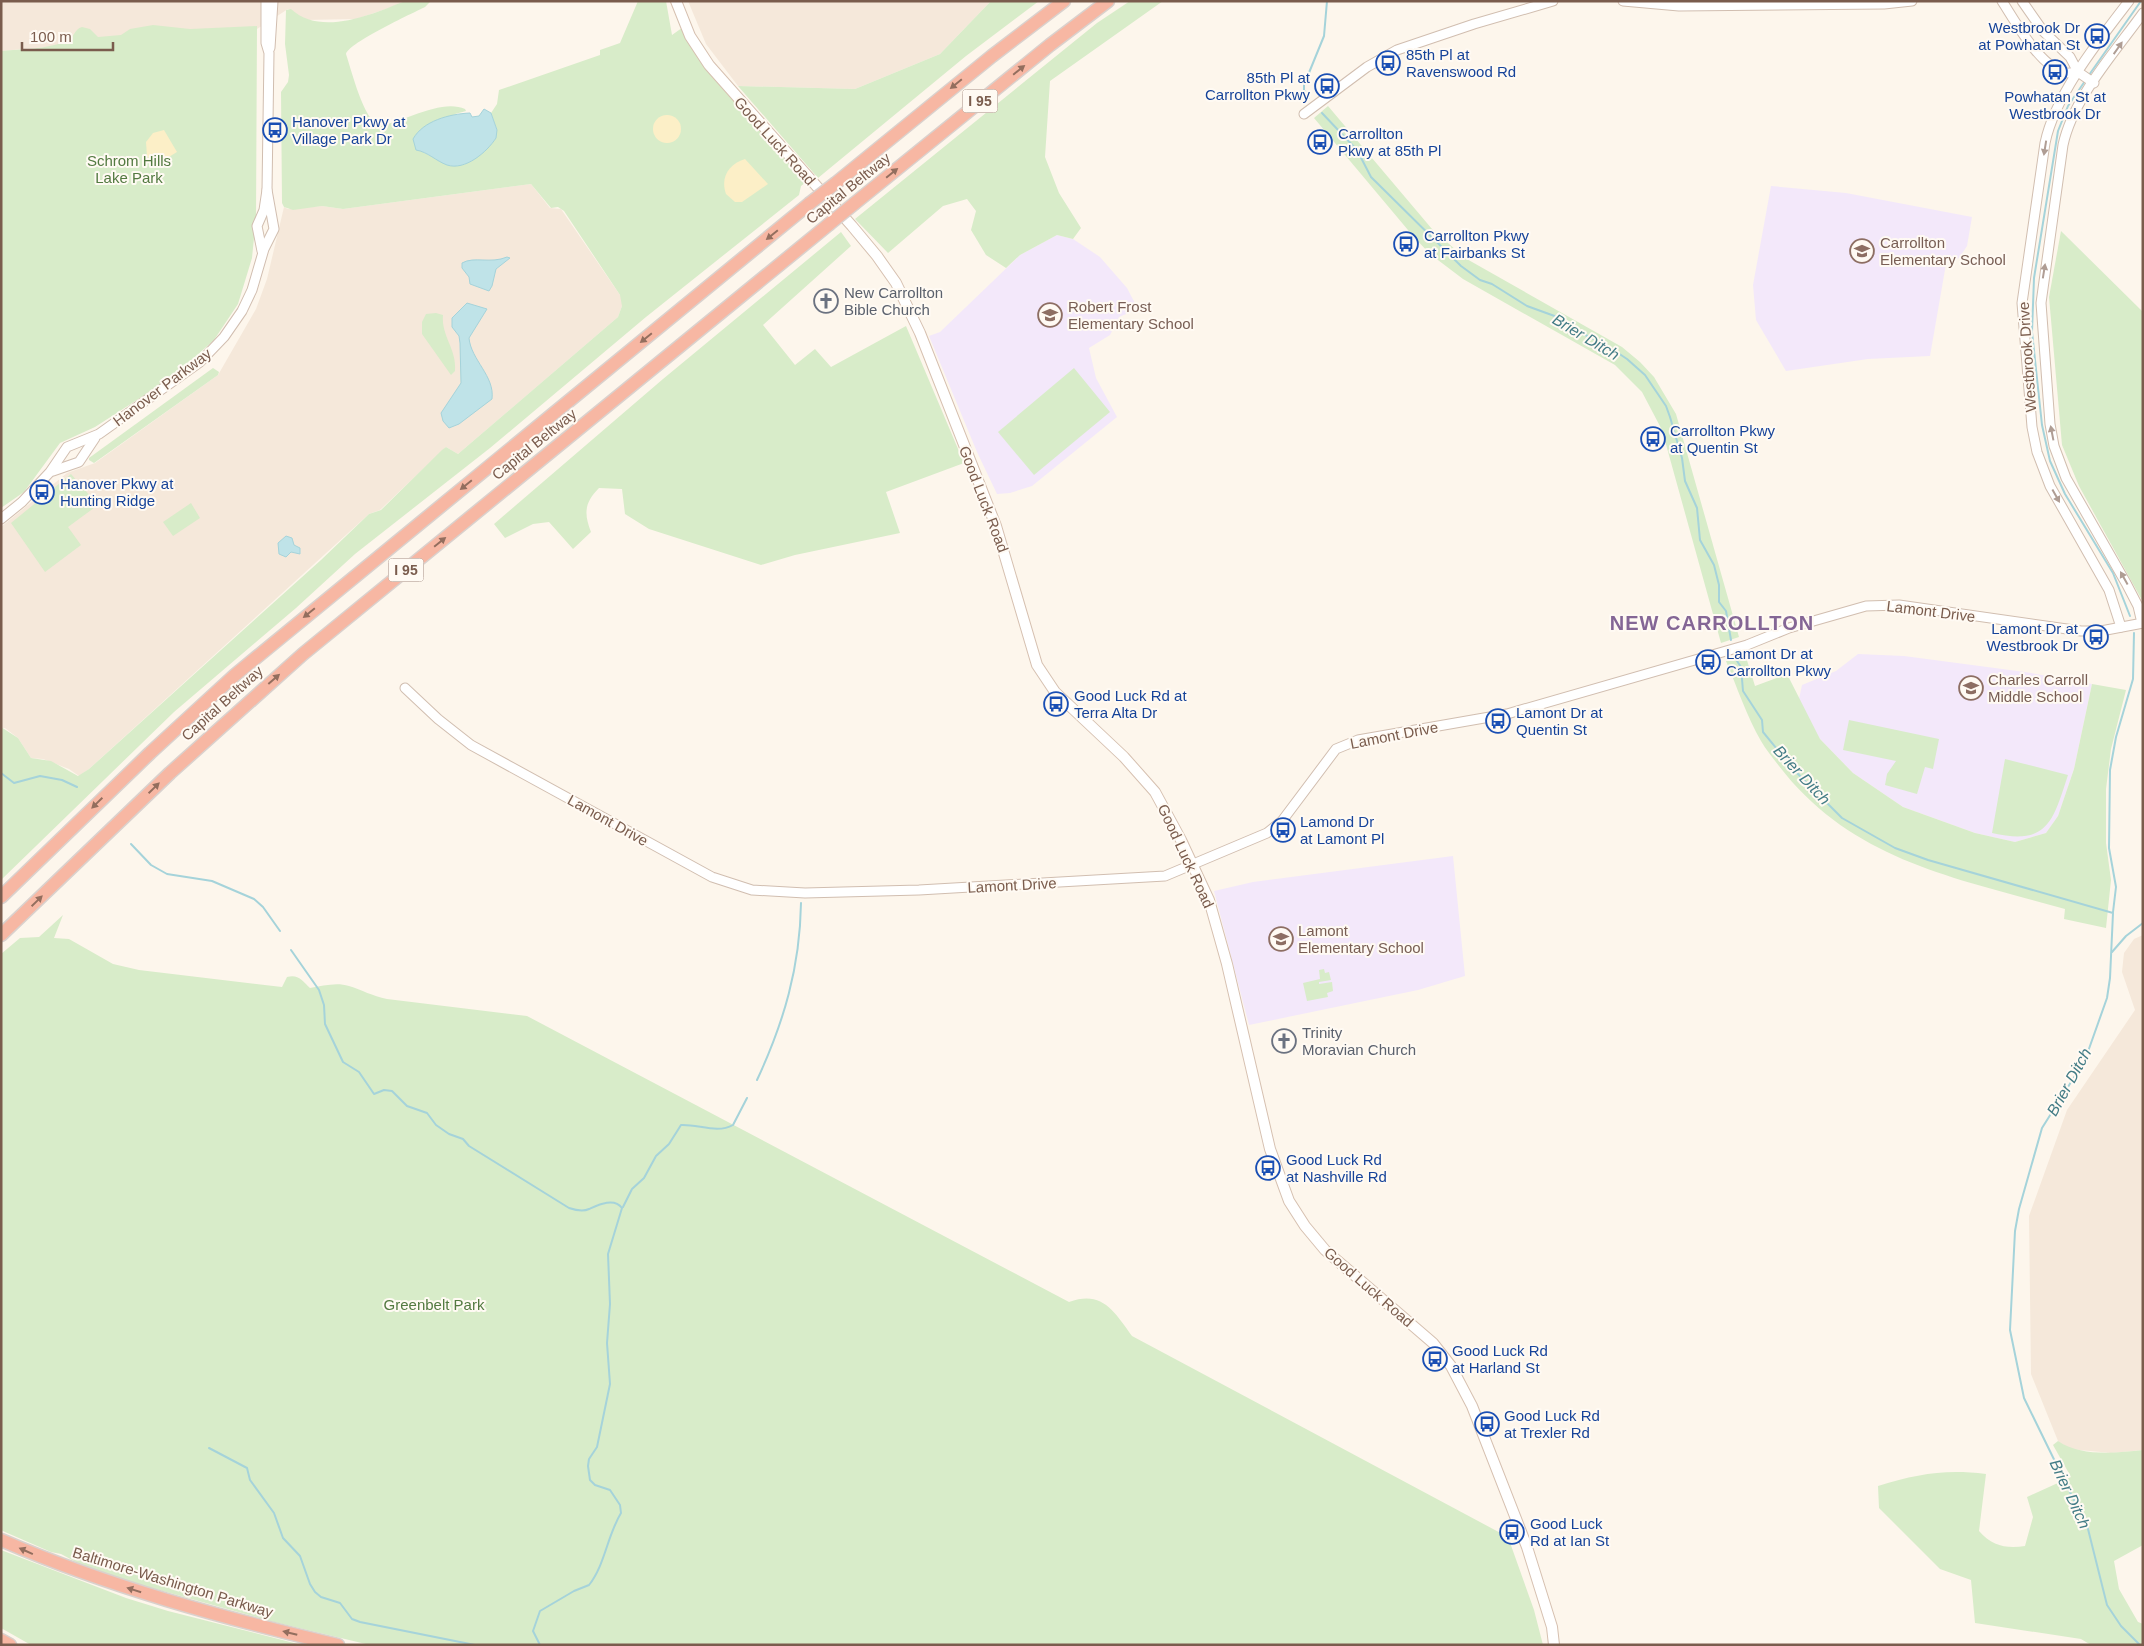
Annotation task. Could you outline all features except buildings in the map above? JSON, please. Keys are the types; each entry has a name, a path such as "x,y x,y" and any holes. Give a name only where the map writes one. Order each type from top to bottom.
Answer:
{"highway":[{"name":"Capital Beltway","path":"1,897 150,753 242,669 977,67 1064,1"},
{"name":"Capital Beltway","path":"1,935 170,773 303,654 855,203 1050,45 1108,1"},
{"name":"Baltimore-Washington Parkway","path":"1,1540 51,1562 135,1590 251,1623 338,1645"},
{"path":"1,1640 10,1645"}],"main road":[{"name":"Good Luck Road","path":"676,1 690,36 709,65 865,241 896,283 920,334 996,526 1037,665 1055,692 1124,757 1155,792 1168,814 1209,900 1270,1149 1289,1201 1305,1226 1325,1250 1433,1343 1451,1366 1472,1406 1527,1548 1552,1627 1554,1645"}],"street":[{"path":"266,1 266,43 269,53"},
{"path":"267,190 274,226 272,232 266,234 260,232 257,226 261,218 267,190 269,53 272,43 273,1"},
{"path":"1304,114 1367,67 1397,50 1474,24 1553,1"},
{"path":"1623,1 1688,6 1884,4 1912,1"},
{"path":"2002,1 2029,41 2046,61 2064,73 2080,74"},
{"path":"2022,1 2043,31 2070,57 2080,74 2092,82"},
{"name":"Westbrook Drive","path":"2121,627 2109,591 2053,492 2041,464 2032,427 2023,332 2023,290 2048,130 2059,102 2129,1"},
{"name":"Westbrook Drive","path":"2142,623 2138,606 2066,478 2054,446 2048,410 2041,323 2043,279 2066,133 2076,109 2092,82 2143,13"},
{"path":"261,218 267,217 273,220"},
{"name":"Hanover Parkway","path":"260,232 262,259"},
{"name":"Hanover Parkway","path":"76,445 99,434 178,378 212,350 242,311 256,282 272,232"},
{"name":"Hanover Parkway","path":"82,454 99,434"},
{"path":"1,519 22,502 50,472 67,447 76,445 80,448 82,454 79,462 50,472"},
{"path":"64,453 66,461 72,464"},
{"name":"Lamont Drive","path":"405,688 438,719 472,745 712,877 752,890 805,893 900,890 1165,876 1193,866 1268,833 1275,828 1294,805 1326,759 1336,749 1345,744 1392,733 1507,714 1747,644 1843,611 1879,605 1899,605 2064,630 2092,632 2142,623"}],"shaded area":[{"path":"1,1 410,1 356,19 304,20 288,9 257,29 1,51"},
{"path":"688,1 991,1 940,54 855,89 738,86 706,44"},
{"path":"531,184 550,208 561,209 622,298 622,306 618,317 458,454 446,447 380,510 369,514 89,769 79,776 69,769 43,759 31,758 18,738 5,728 1,728 1,527 67,473 95,463 218,375 256,309 267,279 284,207 288,209 322,206 343,209"},
{"path":"1771,186 1846,193 1972,217 1967,246 1959,258 1946,264 1930,356 1868,359 1786,371 1756,320 1753,285"},
{"path":"1057,235 1073,239 1100,257 1127,288 1138,309 1119,317 1110,335 1089,348 1096,378 1117,417 1032,486 1010,493 997,494 977,452 929,336 940,332 1020,255"},
{"path":"1858,654 1904,656 2025,672 2092,684 2074,769 2058,816 2046,833 2015,842 1975,833 1903,807 1853,773 1819,738 1799,699 1802,685 1836,671"},
{"path":"1453,856 1465,976 1418,990 1249,1025 1214,891 1253,882"},
{"path":"2143,935 2143,1450 2111,1453 2069,1449 2058,1441 2031,1374 2029,1216 2067,1110 2135,1010 2122,972 2124,953 2134,939"}],"green space":[{"path":"405,1 430,2 425,7 369,36 346,54 363,104 373,121 379,126 434,108 456,106 465,109 466,111 455,114 421,151 436,159 457,165 465,164 472,160 497,130 491,113 497,104 499,90 600,55 600,50 620,43 638,1 666,1 672,35 686,25 691,36 810,179 801,186 799,195 646,317 490,448 355,554 296,608 174,712 1,880 1,727 18,738 31,758 51,761 78,776 89,769 321,560 369,514 381,510 442,450 446,447 458,454 618,317 622,306 620,295 564,211 558,207 551,208 531,184 343,209 322,206 293,210 284,207 282,203 281,92 288,82 289,75 285,44 286,10 291,9 303,17 317,21 332,22 363,17"},
{"path":"991,1 1039,1 966,56 818,178 738,86 855,89 940,54"},
{"path":"1130,1 1163,1 1050,81 1045,157 1059,193 1081,228 1073,239 1057,235 1020,255 1006,268 986,255 971,230 976,211 967,199 943,206 888,253 855,219 1097,23"},
{"name":"Schrom Hills Lake Park","path":"153,25 190,29 257,26 256,218 252,258 238,304 214,340 194,358 154,389 95,427 60,443 24,492 1,508 1,51 50,46 68,41 82,27 90,29 98,37 121,35 130,29"},
{"path":"1328,106 1432,229 1465,258 1622,347 1654,377 1676,414 1739,637 1721,643 1662,430 1642,392 1615,365 1463,279 1430,254 1314,118"},
{"path":"2061,231 2143,312 2143,602 2079,486 2062,445 2049,297"},
{"path":"841,232 851,246 763,325 795,365 815,349 831,367 906,326 964,463 886,492 900,533 795,555 761,565 649,529 625,514 622,489 599,488 590,499 586,514 591,532 573,549 549,522 533,524 505,538 494,524 663,379"},
{"path":"436,313 443,315 444,330 454,356 455,371 451,375 422,334 422,322 426,314"},
{"path":"213,368 219,372 218,375 94,463 89,460 89,458"},
{"path":"1074,368 1110,412 1034,475 998,432"},
{"path":"71,474 98,505 68,527 81,545 45,572 11,523"},
{"path":"191,503 200,518 173,536 163,522"},
{"path":"1745,654 1755,686 1787,674 1820,739 1853,773 1903,807 1975,833 2015,842 2046,833 2058,816 2074,769 2092,684 2126,690 2111,749 2106,789 2106,843 2111,880 2106,928 2064,919 2065,909 1985,887 1908,861 1873,845 1839,824 1808,798 1779,766 1767,751 1756,732 1726,661"},
{"path":"1849,720 1939,739 1933,769 1925,767 1917,794 1885,785 1887,774 1896,761 1843,750"},
{"path":"2005,759 2068,775 2052,817 2037,832 2025,836 1992,833"},
{"name":"Greenbelt Park","path":"63,915 54,938 69,939 113,964 139,970 282,987 287,977 294,976 300,978 310,988 339,984 387,999 527,1016 1069,1302 1080,1299 1099,1301 1113,1311 1132,1336 1508,1537 1534,1610 1543,1645 370,1645 274,1622 141,1585 87,1568 61,1554 51,1552 5,1532 1,1530 1,954 20,938 39,937"},
{"path":"1324,969 1325,973 1329,972 1331,980 1319,982 1319,984 1332,982 1333,991 1327,993 1328,997 1307,1001 1303,983 1320,979 1319,970"},
{"path":"2058,1441 2077,1450 2088,1452 2110,1453 2143,1450 2143,1545 2114,1561 2119,1589 2138,1622 2143,1624 2143,1645 2091,1645 2081,1639 1975,1623 1971,1580 1940,1569 1879,1508 1878,1486 1906,1478 1944,1472 1986,1474 1979,1531 1989,1540 2006,1547 2025,1546 2033,1517 2027,1497 2071,1477 2053,1445"},
{"path":"1,1550 126,1598 168,1611 302,1645 31,1645 1,1628"}],"sand":[{"path":"667,115 677,119 681,129 677,139 667,143 657,139 653,129 657,119"},
{"path":"164,130 177,152 159,163 153,163 147,156 146,142 153,133"},
{"path":"745,159 768,184 742,202 735,202 726,194 724,188 725,177 734,164"}],"water":[{"path":"484,109 491,113 497,130 496,138 475,159 461,165 447,165 416,150 413,139 423,127 445,117 470,113 472,117 479,116"},
{"path":"510,258 496,269 489,291 470,284 469,277 462,268 462,263 467,261 495,260"},
{"path":"467,303 487,309 469,338 474,354 487,375 492,391 492,399 459,424 449,428 443,421 441,413 461,383 460,343 459,336 452,327 452,318"},
{"path":"286,536 292,538 294,545 300,548 300,554 291,552 286,557 279,554 278,543"}],"waterway":[{"name":"Brier Ditch","path":"1309,98 1304,90 1304,85 1324,36 1327,1"},
{"path":"2089,75 2141,1"},
{"path":"2085,81 2068,106 2058,131 2034,278 2032,332 2042,425 2050,461 2065,494 2113,573 2130,616"},
{"name":"Brier Ditch","path":"1322,113 1357,150 1371,177 1461,266 1480,280 1492,284 1527,306 1560,318 1574,330 1603,343 1627,359 1645,375 1666,406 1670,417 1682,458 1685,481 1697,508 1700,540 1714,565 1719,585 1719,602 1726,611 1731,640"},
{"path":"2113,912 2116,887 2109,848 2110,770 2116,737 2133,679 2134,633"},
{"name":"Brier Ditch","path":"1735,658 1741,667 1743,691 1762,720 1763,732 1795,771 1842,818 1895,848 1928,860 2113,913 2110,978 2107,998 2085,1060 2042,1128 2019,1209 2015,1231 2010,1330 2024,1398 2088,1529 2107,1605 2121,1626 2140,1645"},
{"path":"1,773 14,783 40,776 62,780 77,787"},
{"path":"131,844 151,865 167,874 212,881 254,899 263,907 280,931"},
{"path":"757,1080 775,1037 789,994 798,950 801,903"},
{"path":"2112,952 2126,936 2143,923"},
{"path":"291,950 319,990 324,1005 325,1024 343,1062 359,1072 374,1094 384,1090 392,1091 407,1106 427,1113 436,1125 449,1134 463,1139 469,1146 569,1208 587,1210 610,1202 622,1208 608,1254 610,1304 607,1343 610,1384 597,1447 589,1459 588,1466 590,1480 595,1485 610,1490 620,1505 621,1513 612,1531 599,1569 589,1585 574,1591 540,1611 533,1631 540,1645"},
{"path":"623,1207 632,1189 644,1178 656,1156 669,1144 681,1125 714,1129 727,1128 733,1125 747,1098"},
{"path":"209,1448 247,1468 250,1480 274,1513 283,1538 300,1556 310,1584 321,1597 340,1603 352,1619 360,1622 475,1645"}],"place":[{"name":"Westbrook Dr at Powhatan St","path":"2097,36"},
{"name":"85th Pl at Ravenswood Rd","path":"1388,63"},
{"name":"Powhatan St at Westbrook Dr","path":"2055,72"},
{"name":"85th Pl at Carrollton Pkwy","path":"1327,86"},
{"name":"Hanover Pkwy at Village Park Dr","path":"275,130"},
{"name":"Carrollton Pkwy at 85th Pl","path":"1320,142"},
{"name":"Carrollton Pkwy at Fairbanks St","path":"1406,244"},
{"name":"Carrollton Elementary School","path":"1862,251"},
{"name":"New Carrollton Bible Church","path":"826,301"},
{"name":"Robert Frost Elementary School","path":"1050,315"},
{"name":"Carrollton Pkwy at Quentin St","path":"1653,439"},
{"name":"Hanover Pkwy at Hunting Ridge","path":"42,492"},
{"name":"Lamont Dr at Westbrook Dr","path":"2096,637"},
{"name":"Lamont Dr at Carrollton Pkwy","path":"1708,662"},
{"name":"Charles Carroll Middle School","path":"1971,688"},
{"name":"Good Luck Rd at Terra Alta Dr","path":"1056,704"},
{"name":"Lamont Dr at Quentin St","path":"1498,721"},
{"name":"Lamond Dr at Lamont Pl","path":"1283,830"},
{"name":"Lamont Elementary School","path":"1281,939"},
{"name":"Trinity Moravian Church","path":"1284,1041"},
{"name":"Good Luck Rd at Nashville Rd","path":"1268,1168"},
{"name":"Good Luck Rd at Harland St","path":"1435,1359"},
{"name":"Good Luck Rd at Trexler Rd","path":"1487,1424"},
{"name":"Good Luck Rd at Ian St","path":"1512,1532"}],"district":[{"name":"NEW CARROLLTON","path":"1712,623"}]}
